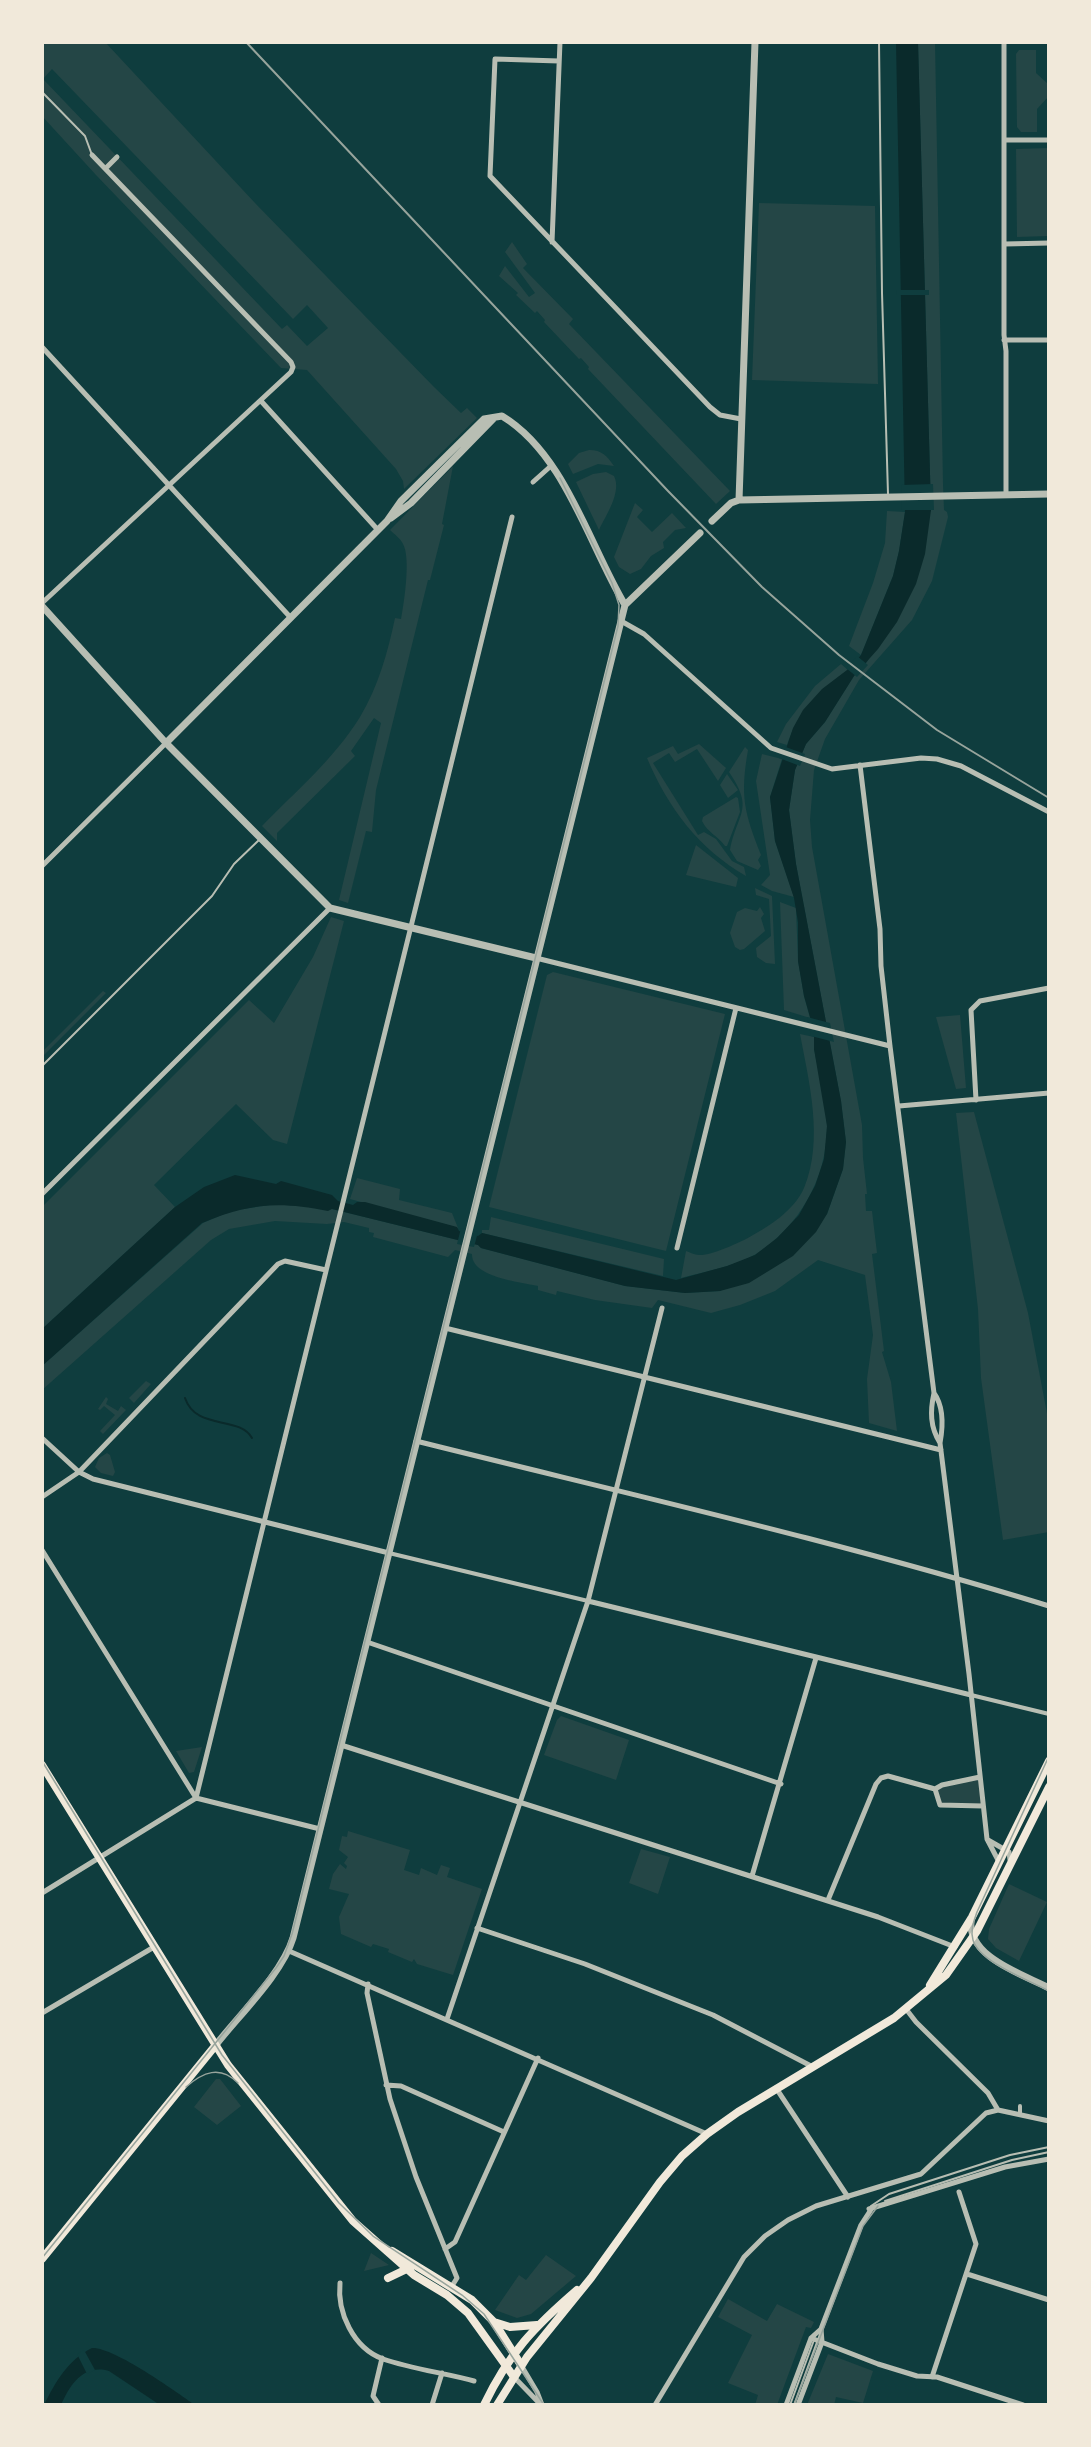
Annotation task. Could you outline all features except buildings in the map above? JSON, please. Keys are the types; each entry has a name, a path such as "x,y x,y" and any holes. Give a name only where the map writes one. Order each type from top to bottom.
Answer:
{"main road":[{"path":"925,1993 972,1917 1049,1761"},
{"path":"42,1765 215,2046 338,2205 414,2275 447,2295 468,2313 514,2377"},
{"path":"498,2405 521,2365 591,2278 660,2182 682,2156 707,2134 776,2088 906,2009 946,1975 973,1938 1049,1787"},
{"path":"42,2259 215,2046"},
{"path":"380,2245 472,2300 494,2322 521,2365"},
{"path":"414,2275 388,2278 406,2268 418,2266"},
{"path":"484,2405 513,2353 537,2325 591,2278"},
{"path":"494,2322 517,2327 537,2325"}],"street":[{"path":"552,242 560,42"},
{"path":"739,500 754,42"},
{"path":"1004,42 1006,495"},
{"path":"559,61 495,59 490,176 710,406 720,415 741,419"},
{"path":"1005,140 1049,140"},
{"path":"92,154 289,360 293,368 171,486 42,604 166,743 330,908 890,1046"},
{"path":"105,168 117,157"},
{"path":"1005,243 1049,243"},
{"path":"1005,340 1049,340"},
{"path":"42,347 291,618"},
{"path":"261,401 378,530"},
{"path":"42,867 387,521 402,511 498,417 513,423 552,465 625,605"},
{"path":"532,482 552,465"},
{"path":"712,521 731,503 739,500 1049,494"},
{"path":"42,1893 196,1798 512,517"},
{"path":"215,2046 289,1951 625,605 700,533"},
{"path":"621,621 644,634 771,748 832,769 921,758 947,761 1049,812"},
{"path":"860,765 880,929 881,966 890,1046 934,1393 930,1408 933,1432 940,1443"},
{"path":"42,1194 330,908"},
{"path":"976,1100 971,1010 980,1001 1049,988"},
{"path":"677,1248 736,1008"},
{"path":"899,1106 1049,1093"},
{"path":"42,1497 79,1472 278,1264 285,1261 326,1270"},
{"path":"447,2019 588,1601 662,1308"},
{"path":"445,1328 941,1450"},
{"path":"934,1393 940,1401 943,1430 940,1443 987,1839 999,1862"},
{"path":"42,1438 79,1472 93,1479 1049,1714"},
{"path":"416,1441 956,1577 1049,1606"},
{"path":"42,1550 196,1798 320,1828"},
{"path":"367,1641 781,1784"},
{"path":"752,1876 781,1784 816,1658"},
{"path":"341,1745 828,1900 894,1922 955,1947"},
{"path":"828,1900 876,1784 881,1778 888,1776 935,1789 942,1785 980,1777"},
{"path":"935,1789 940,1805 983,1806"},
{"path":"987,1839 1009,1852 1011,1859 1008,1871"},
{"path":"972,1917 973,1938 980,1948 992,1959 1049,1988"},
{"path":"477,1928 585,1964 692,2006 813,2067"},
{"path":"42,2013 154,1947"},
{"path":"289,1951 538,2058 707,2134"},
{"path":"368,1984 367,1993 386,2085 416,2177 456,2278 452,2286"},
{"path":"906,2009 916,2022 988,2093 998,2110"},
{"path":"445,2249 455,2242 538,2058"},
{"path":"386,2085 401,2086 504,2132"},
{"path":"776,2088 848,2197"},
{"path":"1020,2106 1020,2114"},
{"path":"655,2405 748,2252 771,2231 816,2206 921,2174 986,2113 998,2110 1049,2121"},
{"path":"792,2405 861,2225 873,2208 1005,2167 1049,2159"},
{"path":"932,2377 976,2244 959,2192"},
{"path":"967,2274 1049,2300"},
{"path":"340,2283 339,2298 346,2322 366,2348 382,2358 474,2381"},
{"path":"792,2405 821,2329"},
{"path":"816,2341 917,2376 932,2377 1023,2405"},
{"path":"379,2405 373,2396 382,2358"},
{"path":"521,2365 537,2392 541,2405"},
{"path":"432,2405 442,2373"},
{"path":"514,2377 541,2405"}],"lane":[{"path":"879,42 882,293 891,497"},
{"path":"42,92 85,136 92,154"},
{"path":"42,1066 212,896 234,864 261,838"},
{"path":"873,2208 880,2199 1010,2155 1049,2147"},
{"path":"873,2208 892,2198 1018,2158 1049,2152"}],"shaded area":[{"path":"42,42 105,42 255,203 434,387 461,413 467,408 477,418 404,489 403,481 396,469 307,370 281,368 42,116","holes":["52,69 293,319 307,305 328,328 307,346 287,325 282,329 43,79"]},
{"path":"896,42 918,42 931,510 925,554 916,584 897,622 878,649 854,676 825,722 806,744 795,770 789,810 796,864 841,1101 846,1142 843,1169 827,1214 816,1232 793,1256 749,1283 720,1291 685,1293 625,1286 481,1248 478,1245 332,1209 328,1211 279,1205 250,1208 202,1223 42,1366 42,1329 175,1207 204,1187 235,1175 276,1184 281,1181 332,1195 338,1201 353,1205 357,1202 365,1202 457,1227 459,1231 478,1236 482,1233 676,1280 727,1266 755,1255 777,1238 799,1215 815,1186 824,1159 827,1126 814,1049 814,1031 804,996 798,961 798,922 794,898 775,841 770,797 793,728 803,710 822,689 851,667 861,655 893,576 899,551 905,512"},
{"path":"918,42 935,42 943,484 944,510 948,517 932,581 912,620 859,680 825,739 814,770 810,820 812,847 862,1125 866,1211 872,1211 877,1253 872,1254 884,1351 882,1352 891,1382 897,1431 869,1423 867,1379 873,1335 865,1275 818,1260 775,1291 740,1305 711,1313 658,1300 652,1308 595,1300 557,1291 556,1295 538,1290 538,1286 488,1273 479,1268 472,1254 455,1250 448,1257 373,1237 374,1233 369,1232 369,1228 344,1222 327,1224 275,1221 229,1229 211,1240 42,1390 42,1366 203,1223 231,1211 282,1203 332,1209 478,1245 481,1248 625,1286 685,1293 720,1291 827,1214 843,1169 846,1142 841,1101 796,864 789,810 795,770 806,744 825,722 854,676 867,662 931,510"},
{"path":"1019,50 1036,50 1036,73 1047,83 1049,96 1037,109 1037,132 1021,132 1017,127 1016,54"},
{"path":"1049,148 1049,236 1017,237 1016,149"},
{"path":"759,203 875,206 878,384 752,380"},
{"path":"512,242 527,264 523,268 573,319 569,324 730,491 716,504 588,369 589,367 581,358 579,359 544,322 545,320 537,311 535,313 499,276 505,266 529,297 535,293 505,252"},
{"path":"589,450 604,454 614,466 598,464 573,474 568,464 579,453"},
{"path":"453,466 442,524 444,525 430,580 428,580 376,790 372,832 366,831 348,903 339,900 381,723 374,718 351,751 355,756 277,833 277,841 262,826 327,761 350,732 366,706 382,669 395,618 401,619 404,602 407,570 405,551 401,540 390,530"},
{"path":"606,472 614,476 616,489 599,530 576,482 593,474"},
{"path":"635,503 643,510 637,517 652,532 672,513 686,528 675,530 663,542 664,548 651,556 641,569 630,574 619,567 614,557"},
{"path":"887,511 905,512 899,551 893,576 861,655 849,646 873,583 885,543"},
{"path":"841,664 848,670 811,703 797,722 787,745 777,742 786,724 815,686"},
{"path":"699,744 726,768 718,781 697,749 675,762 669,753 653,763 698,835 704,832 716,839 732,861 744,867 746,876 714,853 687,826 665,794 647,758 673,746 678,754"},
{"path":"745,747 748,750 744,780 745,804 761,855 758,860 761,866 758,870 737,861 730,850 743,804 737,785 729,772"},
{"path":"762,754 782,759 770,797 775,841 794,897 772,891 761,885 770,875 756,781"},
{"path":"727,774 738,790 728,798 720,785"},
{"path":"736,797 740,812 727,846 725,846 702,821 703,817"},
{"path":"696,845 738,878 736,887 686,875"},
{"path":"755,888 772,896 775,964 766,963 757,957 756,948 771,936 769,899 756,895"},
{"path":"780,902 796,908 798,961 810,1018 784,1010"},
{"path":"760,907 764,914 761,918 765,931 740,950 735,947 730,933 737,912 745,908 757,911"},
{"path":"331,917 344,921 287,1144 273,1140 236,1104 154,1185 175,1207 42,1329 42,1207 249,1000 274,1023 313,957"},
{"path":"553,972 725,1014 666,1251 489,1207 547,975"},
{"path":"103,991 106,993 42,1057 42,1052"},
{"path":"960,1015 966,1088 956,1089 936,1017"},
{"path":"800,1034 814,1037 814,1049 827,1117 826,1146 822,1165 808,1200 785,1230 756,1254 729,1265 681,1278 686,1251 696,1255 710,1254 746,1239 787,1211 804,1188 810,1170 814,1131 813,1111"},
{"path":"974,1112 1028,1313 1049,1424 1049,1532 1003,1540 981,1378 978,1309 956,1113"},
{"path":"357,1178 400,1189 399,1200 452,1213 458,1228 350,1199"},
{"path":"491,1217 664,1259 663,1276 482,1233 482,1230 489,1230"},
{"path":"146,1381 151,1384 134,1403 129,1398"},
{"path":"106,1397 108,1399 106,1404 118,1411 121,1406 126,1410 103,1434 100,1431 115,1415 104,1406 98,1409"},
{"path":"107,1453 110,1455 115,1472 113,1476 101,1473 95,1467 99,1458"},
{"path":"561,1716 629,1740 616,1780 544,1755 557,1720"},
{"path":"202,1747 194,1772 189,1773 176,1751"},
{"path":"980,1777 983,1806 942,1805 935,1789"},
{"path":"348,1831 410,1850 404,1870 419,1875 421,1868 437,1875 441,1865 450,1868 447,1877 482,1889 453,1975 417,1964 414,1959 412,1962 388,1952 389,1949 373,1944 371,1947 341,1934 339,1917 349,1894 329,1889 333,1874 340,1864 346,1869 347,1866 344,1863 348,1857 339,1850 342,1836 347,1837"},
{"path":"641,1849 670,1857 658,1894 629,1883"},
{"path":"1009,1884 1047,1902 1019,1961 996,1948 988,1939 989,1929"},
{"path":"216,2079 220,2079 241,2106 217,2125 194,2107"},
{"path":"371,2253 389,2265 364,2271"},
{"path":"546,2255 576,2276 531,2314 517,2318 495,2310 519,2275 526,2280"},
{"path":"728,2299 767,2321 777,2304 814,2322 811,2328 806,2327 777,2405 755,2405 758,2395 728,2383 752,2335 718,2317"},
{"path":"92,2348 129,2362 195,2405 160,2405 109,2371 100,2370 85,2373 79,2378 61,2405 44,2405 69,2365"},
{"path":"828,2354 873,2371 863,2403 836,2397 834,2405 807,2405"}],"pier":[{"path":"896,290 929,290 929,295 897,295"},
{"path":"933,484 934,510 902,510 901,485"},
{"path":"857,656 868,665 857,677 846,668"},
{"path":"783,746 805,754 800,766 779,758"},
{"path":"807,1017 830,1023 834,1042 811,1036"},
{"path":"461,1228 478,1232 474,1247 457,1244"},
{"path":"84,2350 95,2370 87,2374 77,2354"}],"waterway":[{"path":"185,1398 198,1415 238,1427 252,1438"}],"tram line":[{"path":"42,2258 276,1968 284,1956 292,1934 618,626 619,605 612,583 560,478"},
{"path":"1049,1756 977,1912 972,1933 977,1948 994,1963 1049,1991"},
{"path":"42,1761 222,2055 339,2203 373,2236 462,2295 484,2314 544,2405"},
{"path":"186,2087 205,2074 218,2072 231,2077 238,2083"},
{"path":"794,2405 863,2226 878,2206"}],"railway":[{"path":"246,42 668,491 762,587 839,655 937,730 1049,798"}]}
